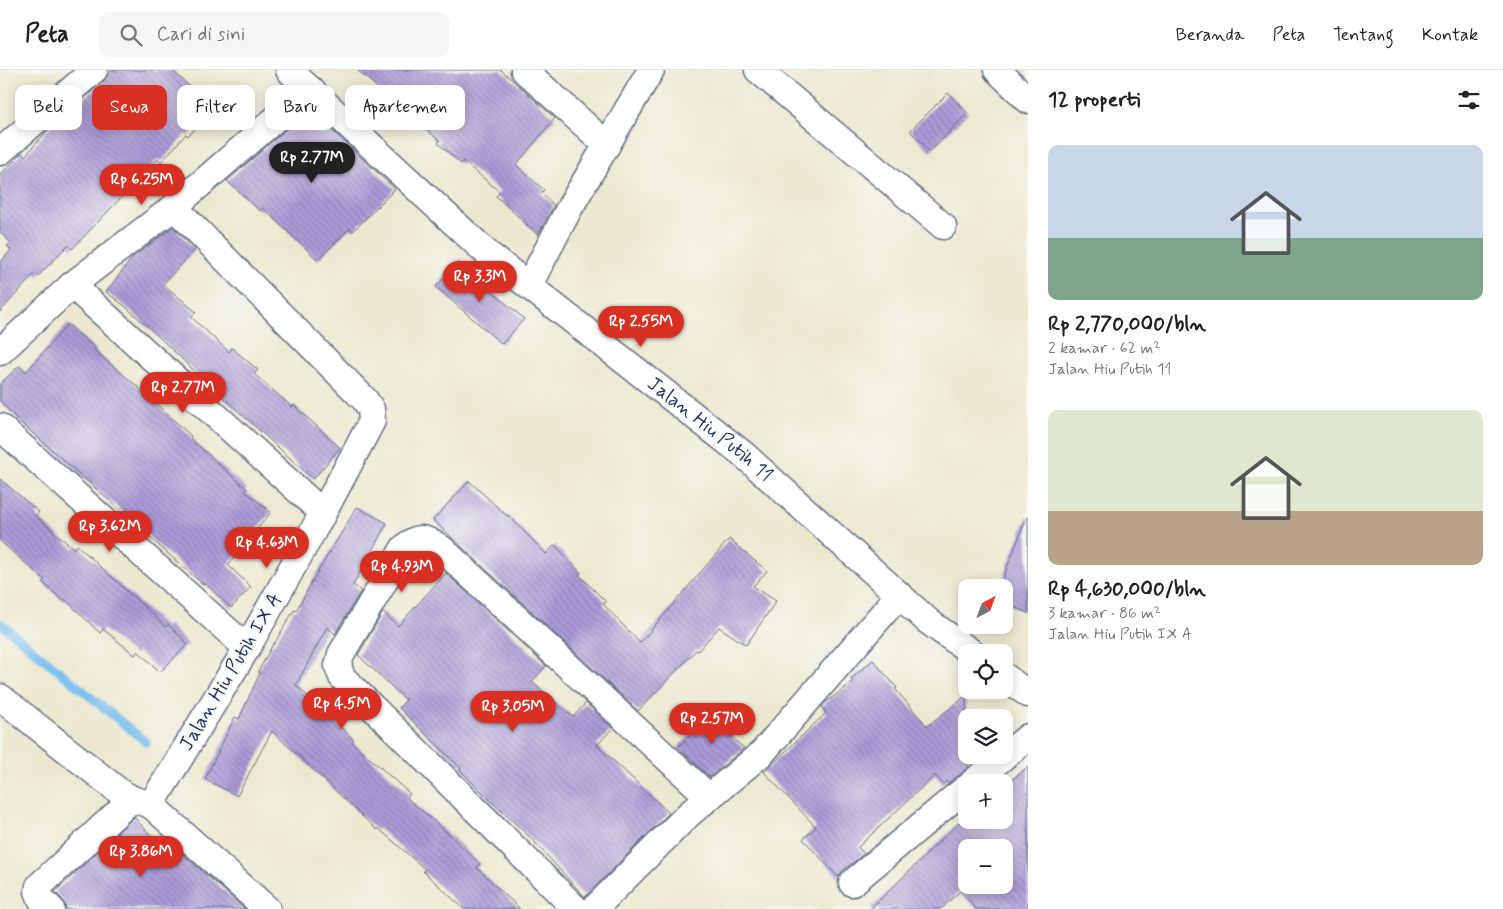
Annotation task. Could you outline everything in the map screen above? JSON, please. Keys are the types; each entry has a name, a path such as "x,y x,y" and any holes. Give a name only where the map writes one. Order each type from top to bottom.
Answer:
{"street":[{"path":"0,152 94,70"},
{"name":"Jalan Hiu Putih 11","path":"289,70 306,85"},
{"path":"524,70 607,145"},
{"path":"528,285 570,207 651,70"},
{"path":"758,70 943,226"},
{"path":"997,70 1028,100"},
{"name":"Jalan Hiu Putih 11","path":"335,112 488,254 743,454 929,622 960,644"},
{"path":"0,352 72,285 174,207 265,128"},
{"name":"Jalan Hiu Putih IX A","path":"51,909 41,899 38,891 40,886 142,802 247,648 372,421 371,409 365,400 174,207"},
{"path":"72,285 323,513"},
{"path":"0,427 247,648"},
{"path":"576,909 342,677 338,666 341,654 404,548 411,542 422,539 432,542 442,549 709,797"},
{"path":"594,909 689,814 762,753 899,595"},
{"path":"1013,683 1028,694"},
{"path":"0,696 107,782 142,802 267,909"},
{"path":"983,774 1028,737"},
{"path":"852,883 958,795"}],"building":[{"path":"111,70 172,70 188,85 177,85 177,130 194,130 188,136 186,134 161,162 158,159 72,249 68,245 38,276 35,273 0,312 0,263 11,250 7,246 11,243 0,232 0,175 22,153 25,156 48,130 82,130 82,100 92,91 92,130 167,130 167,85 99,85"},
{"path":"357,70 501,70 555,118 516,165 544,190 541,193 554,205 538,235 496,196 500,192 463,161 461,164 427,130 465,130 465,85 375,85"},
{"path":"948,93 968,113 930,151 910,131"},
{"path":"285,130 332,130 395,189 353,231 350,228 318,260 263,208 260,211 227,181"},
{"path":"173,227 195,250 163,284 196,312 191,317 229,352 232,348 258,370 254,374 292,407 294,405 340,448 313,479 125,306 106,292 133,257"},
{"path":"458,262 524,319 502,344 436,287"},
{"path":"68,324 96,349 94,350 158,404 191,436 190,438 247,489 245,491 271,512 228,565 251,587 231,608 205,583 204,585 19,421 0,401 0,384 19,366 26,372"},
{"path":"0,479 39,512 36,516 74,549 77,545 166,627 168,624 188,644 160,672 138,651 135,655 103,629 100,633 65,599 63,601 42,582 45,580 0,541"},
{"path":"469,481 508,515 546,554 555,545 581,573 579,575 606,602 603,604 640,643 729,539 767,571 753,586 776,601 746,645 719,627 698,651 696,650 638,711 433,520"},
{"path":"357,507 387,523 353,585 361,591 335,634 327,627 296,685 354,740 352,742 410,794 407,798 448,833 480,864 477,868 520,909 464,909 423,871 425,869 378,828 377,830 272,731 237,796 205,779 235,717 239,719 260,673 258,672 273,644 294,610 296,611"},
{"path":"1028,517 1028,613 1013,607 1013,579 1004,579"},
{"path":"446,573 546,666 532,682 573,717 586,703 613,728 597,745 669,813 585,897 530,837 489,799 460,770 461,768 399,708 406,700 358,655 383,612 398,626"},
{"path":"873,660 927,726 962,699 966,699 966,709 958,709 958,764 969,766 948,783 946,781 943,784 935,775 858,847 864,854 842,871 838,877 803,839 816,827 764,772 826,713 822,707 853,682 851,679"},
{"path":"715,712 735,733 731,737 744,748 710,777 678,747"},
{"path":"1028,767 1028,909 976,909 963,894 1013,894 1013,839 958,839 958,893 941,909 870,909 958,824 958,829 1013,829 1013,779"},
{"path":"134,817 174,861 183,854 245,909 66,909 62,899 55,892"}],"waterway":[{"path":"0,623 146,742"}]}
